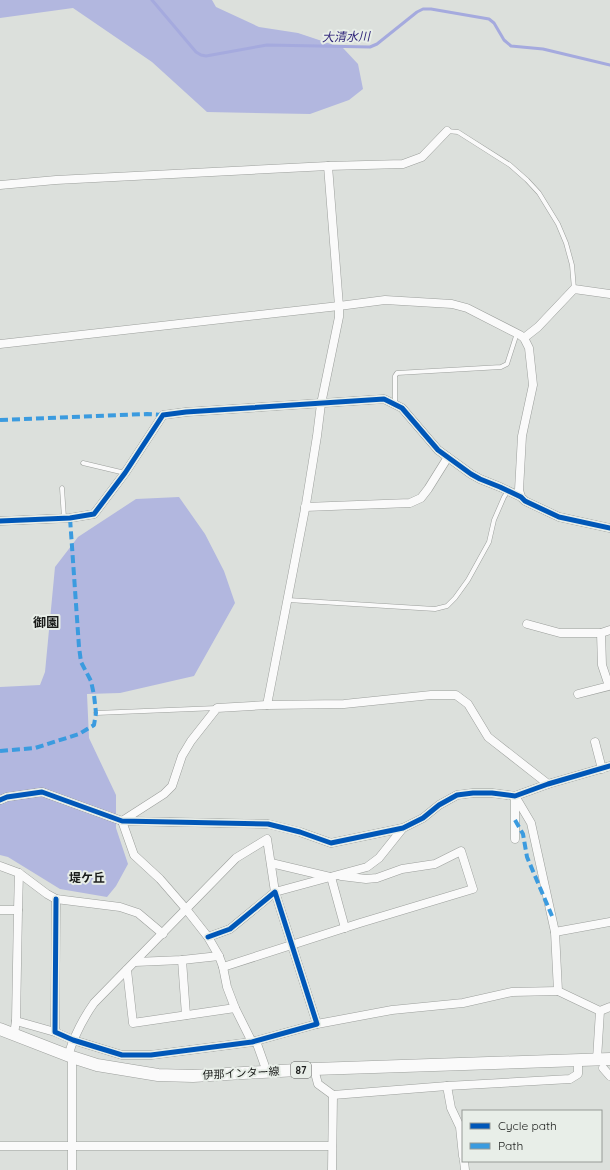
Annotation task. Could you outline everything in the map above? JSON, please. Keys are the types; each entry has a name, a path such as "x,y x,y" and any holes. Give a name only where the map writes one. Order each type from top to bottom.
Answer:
{"main road":[{"name":"伊那インター線","path":"0,1029 97,1065 158,1074 193,1076 314,1069 578,1060 604,1062"}],"street":[{"path":"0,185 56,180 328,166 403,164 422,157 447,131"},
{"path":"267,705 305,507 321,404 339,317 328,166"},
{"path":"521,336 538,327 574,289 610,294"},
{"path":"0,344 385,300 452,304 467,308 521,336 528,348 533,385 522,436 519,490 521,497"},
{"path":"0,521 70,518 94,514 125,473 163,414 384,399 402,408 438,450 480,479 521,497 525,501 559,517 610,528"},
{"path":"305,507 410,503 421,498 448,457"},
{"path":"527,624 560,633 601,633 610,630"},
{"path":"578,694 608,686 602,665 601,633"},
{"path":"122,821 164,794 172,786 182,756 191,741 218,708 267,705 344,704 431,695 456,695 468,704 488,737 548,784"},
{"path":"595,742 602,769"},
{"path":"0,800 7,797 42,792 122,821 268,824 300,832 331,843 403,828 423,818 439,805 457,795 473,793 515,796 548,784 610,766"},
{"path":"514,839 515,796"},
{"path":"515,796 531,823 556,932 558,991"},
{"path":"122,821 134,854 160,879 186,909 208,937 219,956 227,987 235,1008 254,1041 267,1072"},
{"path":"268,824 267,839 275,892 317,1024"},
{"path":"208,937 230,929 275,892 367,867 379,858 403,828"},
{"path":"72,1170 73,1146 70,1056 73,1040 84,1017 94,1003 236,858 267,839"},
{"path":"223,967 473,889 461,851 435,864 402,869 377,878 366,879 334,876 271,863"},
{"path":"0,866 19,873 56,899 120,907 138,913 163,934"},
{"path":"14,1034 16,1021 19,873"},
{"path":"334,876 345,928"},
{"path":"54,1032 56,899"},
{"path":"0,910 18,910"},
{"path":"556,932 610,922"},
{"path":"135,962 182,960 219,956"},
{"path":"182,960 186,1015"},
{"path":"127,970 133,1023 235,1008"},
{"path":"16,1021 122,1055 151,1054 254,1041 317,1024 392,1010 464,1003 512,992 558,991 600,1011 610,1007"},
{"path":"600,1011 604,1062 610,1076"},
{"path":"314,1069 318,1084 333,1095 570,1078 578,1074 578,1060"},
{"path":"447,1086 451,1108 460,1127 462,1146"},
{"path":"332,1170 333,1095"},
{"path":"0,1146 332,1146"}],"lane":[{"path":"447,131 458,132 510,165 539,193 558,224 566,244 572,265 574,289"},
{"path":"395,405 395,376 397,373 501,367 508,364 521,336"},
{"path":"83,463 125,473"},
{"path":"62,488 64,518"},
{"path":"288,600 435,609 447,606 468,580 490,542 494,520 508,491"},
{"path":"96,714 218,708"}],"shaded area":[{"path":"0,0 212,0 216,7 259,27 298,33 343,48 358,64 363,89 349,100 310,114 207,112 152,62 73,8 0,18"},
{"path":"179,497 205,534 224,571 235,603 194,676 120,693 87,694 89,738 116,795 116,828 128,864 116,886 107,897 60,889 8,857 0,855 0,687 40,685 45,672 55,567 78,537 136,499"}],"waterway":[{"name":"大清水川","path":"152,0 196,52 206,56 267,45 370,47 377,44 417,12 423,9 431,9 489,19 494,23 504,40 511,46 543,49 610,65"}],"marked path":[{"path":"0,420 147,414 163,415"},
{"path":"0,751 35,748 79,734 94,725 96,713 94,695 91,681 81,662 79,647 70,518"},
{"path":"515,820 523,834 527,857 552,916"}],"cycle path":[{"path":"0,521 70,518 94,514 125,473 163,415 186,412 384,399 402,408 438,450 471,474 521,497 525,501 559,517 610,528"},
{"path":"0,800 7,797 42,792 122,821 268,824 300,832 331,843 403,828 423,818 439,805 457,795 492,793 515,796 548,784 610,766"},
{"path":"56,899 55,1032 73,1040 122,1055 151,1055 252,1042 317,1024 275,892 230,929 208,937"}],"district":[{"name":"御園","path":"46,622"},
{"name":"堤ケ丘","path":"87,878"}]}
